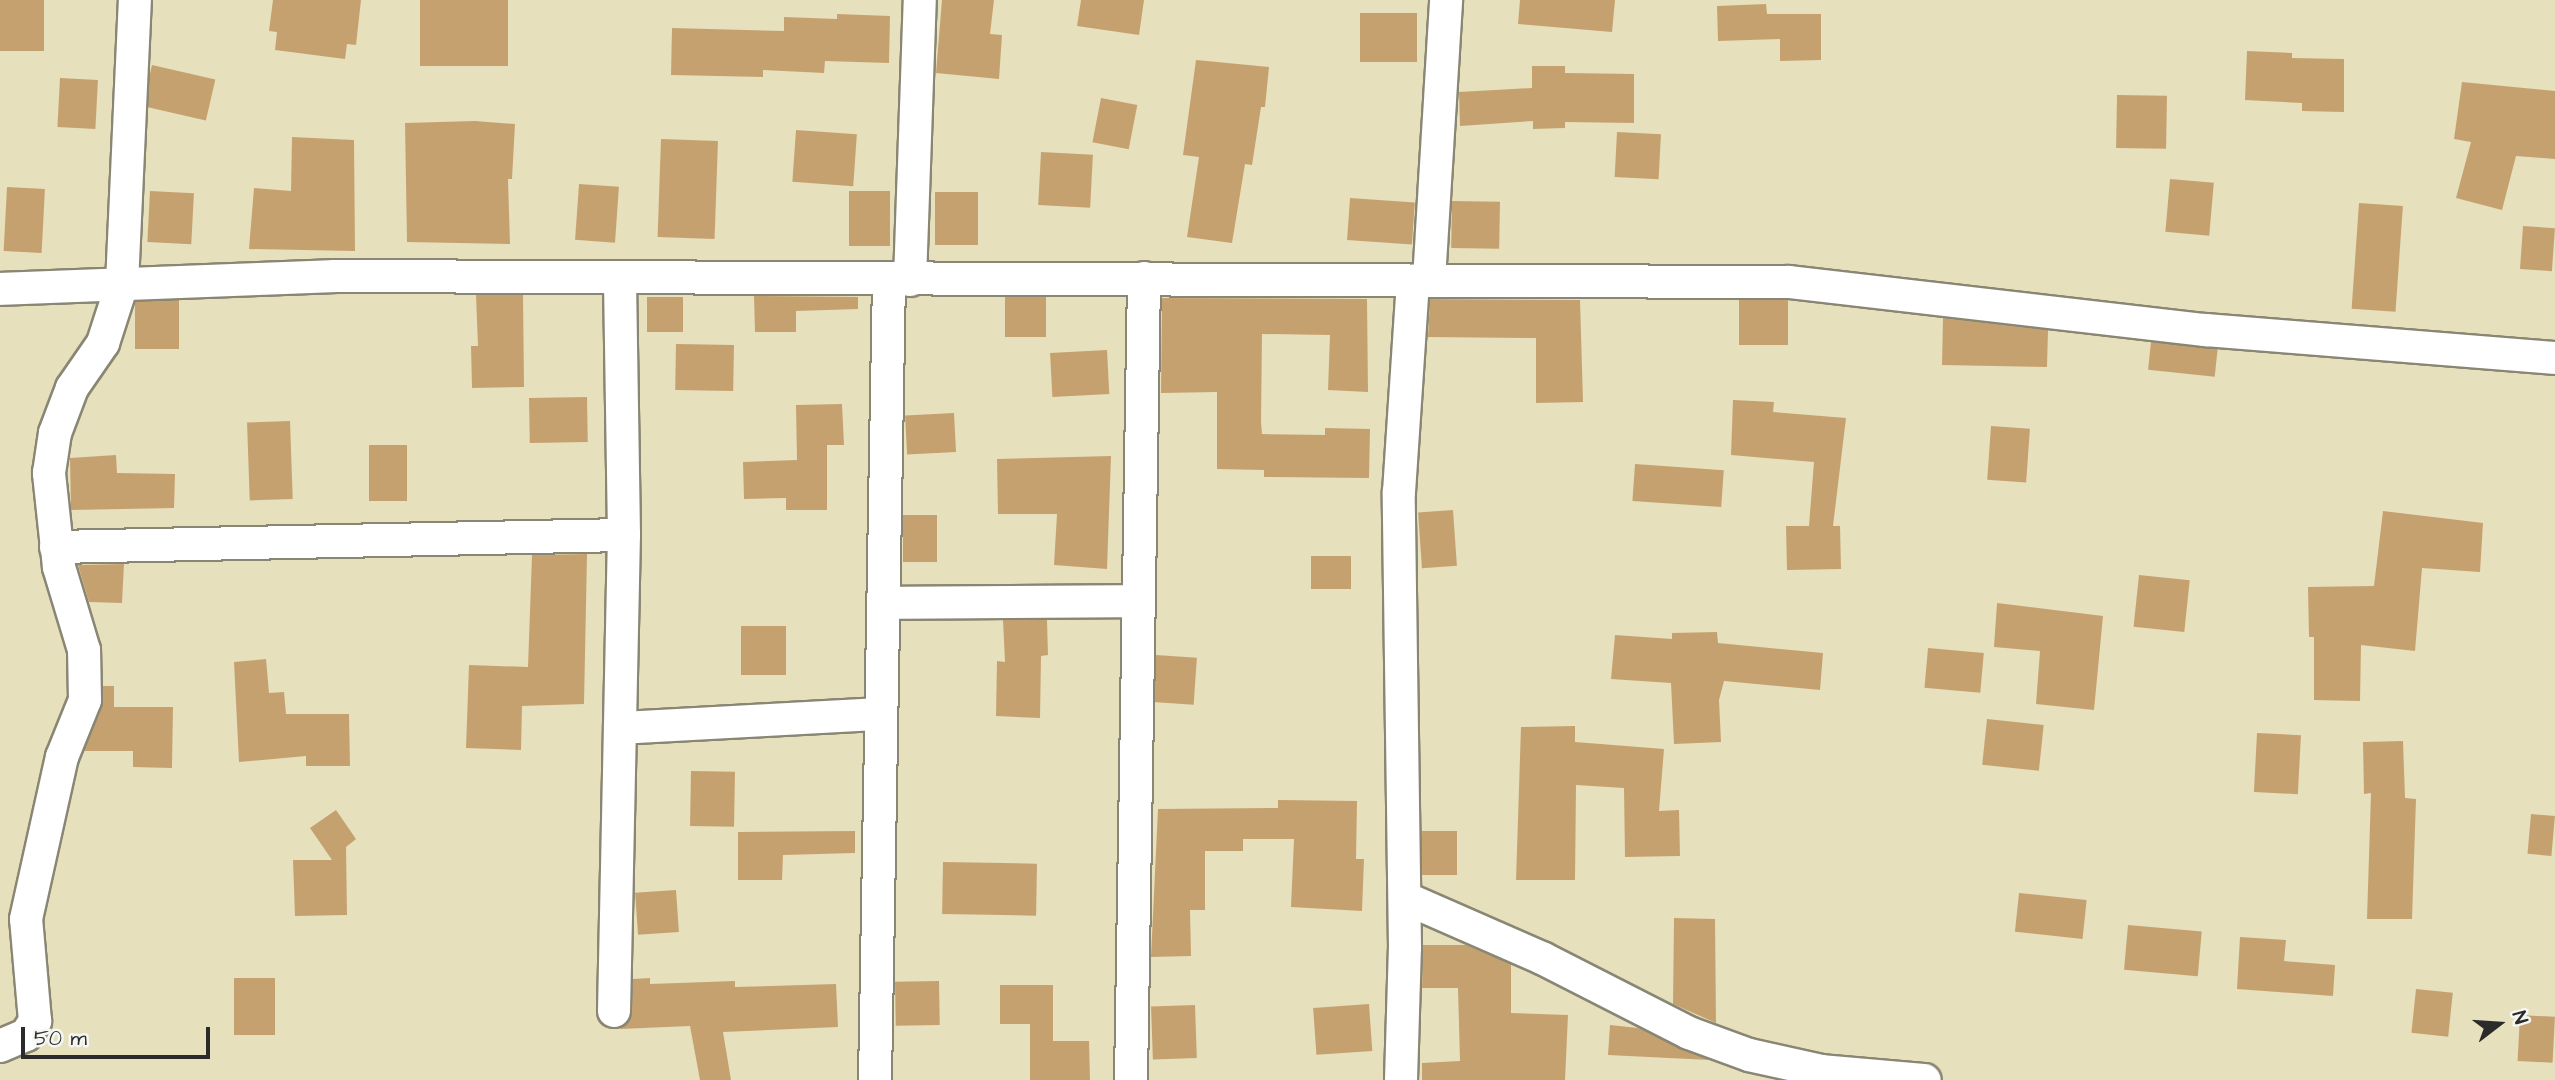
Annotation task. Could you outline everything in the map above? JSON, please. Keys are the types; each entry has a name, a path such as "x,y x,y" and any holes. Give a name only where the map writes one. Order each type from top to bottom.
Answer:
{"street":[{"path":"0,1046 26,1035 35,1021 26,919 61,757 85,700 84,650 56,547 49,473 55,433 72,388 103,343 122,284 135,0"},
{"path":"875,1080 883,603 900,280 920,0"},
{"path":"1401,1080 1405,898 1399,492 1446,0"},
{"path":"0,289 334,276 1790,282 2206,330 2555,358"},
{"path":"614,1011 624,535 620,278"},
{"path":"1131,1080 1144,278"},
{"path":"56,547 624,535"},
{"path":"883,603 1139,601"},
{"path":"620,728 880,714"},
{"path":"1405,898 1542,958 1689,1033 1749,1055 1822,1071 1925,1080"}],"building":[{"path":"0,0 44,0 44,51 0,51"},
{"path":"273,0 361,0 356,45 347,44 345,59 275,50 277,32 269,31"},
{"path":"420,0 508,0 508,66 420,66"},
{"path":"942,0 994,0 990,34 1002,35 999,79 936,73"},
{"path":"1081,0 1144,0 1139,35 1077,26"},
{"path":"1520,0 1615,0 1612,32 1518,24"},
{"path":"1766,4 1767,14 1821,14 1821,60 1780,61 1780,39 1718,41 1717,6"},
{"path":"1360,13 1417,13 1417,62 1360,62"},
{"path":"837,14 890,16 889,63 825,61 824,73 763,70 763,77 671,75 672,28 784,31 784,17 837,19"},
{"path":"2247,51 2292,53 2292,58 2344,59 2344,112 2302,111 2302,103 2245,100"},
{"path":"1196,60 1269,67 1265,107 1261,107 1252,165 1245,164 1232,243 1187,237 1199,157 1183,155"},
{"path":"152,65 215,80 206,121 143,106"},
{"path":"1532,66 1565,66 1565,73 1634,74 1634,123 1565,122 1565,128 1533,129 1533,121 1460,126 1459,92 1532,88"},
{"path":"60,78 98,80 95,129 57,127"},
{"path":"2462,82 2555,91 2555,159 2516,156 2502,210 2456,198 2471,142 2454,139"},
{"path":"2117,95 2167,96 2166,149 2116,148"},
{"path":"1101,98 1137,105 1129,149 1092,142"},
{"path":"475,121 515,124 512,179 508,179 510,244 407,242 405,123"},
{"path":"796,130 857,134 853,186 792,182"},
{"path":"1617,132 1661,134 1659,179 1615,177"},
{"path":"292,137 354,140 355,251 249,249 254,188 291,191"},
{"path":"661,139 718,141 715,239 658,237"},
{"path":"1041,152 1093,155 1090,208 1038,205"},
{"path":"2170,179 2214,183 2209,236 2165,232"},
{"path":"579,184 619,187 615,243 575,240"},
{"path":"7,187 45,189 42,253 4,251"},
{"path":"150,191 194,193 191,244 147,242"},
{"path":"849,191 890,191 890,246 849,246"},
{"path":"935,192 978,192 978,245 935,245"},
{"path":"1350,198 1415,203 1412,244 1347,240"},
{"path":"1452,201 1500,202 1499,249 1451,248"},
{"path":"2359,203 2403,206 2395,312 2352,309"},
{"path":"2523,226 2555,228 2552,271 2520,269"},
{"path":"476,295 523,295 524,387 472,388 471,346 478,346"},
{"path":"754,296 858,297 858,309 796,311 796,332 755,332"},
{"path":"647,297 683,297 683,332 647,332"},
{"path":"1005,297 1046,297 1046,337 1005,337"},
{"path":"1162,298 1367,299 1368,392 1328,390 1330,335 1262,334 1261,422 1262,434 1325,435 1325,428 1370,429 1369,478 1264,477 1264,470 1217,469 1217,392 1161,393"},
{"path":"1430,299 1580,300 1583,402 1536,403 1536,338 1428,337"},
{"path":"135,300 179,300 179,349 135,349"},
{"path":"1739,300 1788,300 1788,345 1739,345"},
{"path":"1943,318 2048,330 2047,367 1942,365"},
{"path":"2151,342 2218,349 2215,377 2148,370"},
{"path":"676,344 734,345 733,391 675,390"},
{"path":"1107,350 1109,394 1052,397 1050,353"},
{"path":"587,397 588,442 530,443 529,398"},
{"path":"1733,400 1774,402 1773,412 1846,418 1833,526 1840,526 1841,569 1787,570 1786,526 1809,526 1814,462 1731,455"},
{"path":"842,404 844,445 827,445 827,510 786,510 786,498 744,499 743,462 797,460 796,405"},
{"path":"954,413 956,452 907,455 905,416"},
{"path":"290,421 293,499 250,500 247,423"},
{"path":"1991,426 2030,429 2026,483 1987,480"},
{"path":"369,445 407,445 407,501 369,501"},
{"path":"116,455 117,473 175,474 174,508 71,510 70,458"},
{"path":"1111,456 1107,569 1054,565 1057,514 998,514 997,459"},
{"path":"1635,464 1724,470 1721,507 1632,501"},
{"path":"1453,510 1457,566 1422,568 1418,512"},
{"path":"2383,511 2483,523 2480,572 2422,568 2415,651 2361,645 2360,701 2314,700 2314,637 2309,637 2308,587 2374,586"},
{"path":"903,515 937,515 937,562 903,562"},
{"path":"587,554 584,704 522,706 521,750 466,748 469,665 528,667 532,555"},
{"path":"1311,556 1351,556 1351,589 1311,589"},
{"path":"124,564 122,603 89,602 78,565"},
{"path":"2139,575 2190,580 2184,632 2134,627"},
{"path":"1997,603 2103,616 2094,710 2036,704 2040,651 1994,647"},
{"path":"1003,620 1047,620 1048,655 1041,656 1040,718 996,716 997,661 1005,662"},
{"path":"741,626 786,626 786,675 741,675"},
{"path":"1717,632 1718,643 1823,653 1820,690 1724,681 1719,700 1721,742 1674,744 1671,683 1611,679 1615,635 1672,639 1672,633"},
{"path":"1928,648 1984,653 1980,693 1925,688"},
{"path":"1156,655 1197,658 1194,705 1153,702"},
{"path":"266,659 269,693 284,692 286,714 349,714 350,766 306,766 306,756 239,762 234,662"},
{"path":"103,686 114,686 114,707 173,707 172,768 133,767 133,751 84,751 102,707"},
{"path":"1987,719 2044,725 2039,771 1982,765"},
{"path":"1575,726 1575,742 1664,749 1659,811 1679,810 1680,856 1625,857 1624,788 1576,785 1575,880 1516,880 1521,727"},
{"path":"2257,733 2301,735 2298,794 2254,792"},
{"path":"2403,741 2405,798 2416,799 2412,919 2367,919 2371,793 2364,794 2363,742"},
{"path":"691,771 735,772 734,827 690,826"},
{"path":"1278,800 1357,801 1356,859 1364,859 1362,911 1291,907 1294,839 1243,839 1243,851 1205,851 1205,910 1190,910 1191,956 1151,957 1158,809 1278,808"},
{"path":"336,810 356,839 346,847 347,915 295,916 293,860 332,860 310,828"},
{"path":"2531,814 2555,816 2551,856 2528,854"},
{"path":"855,831 855,853 783,855 782,880 738,880 738,832"},
{"path":"1422,831 1457,831 1457,875 1422,875"},
{"path":"943,862 1037,864 1036,916 942,914"},
{"path":"676,890 679,932 638,935 635,893"},
{"path":"2019,893 2087,900 2083,939 2015,932"},
{"path":"1674,918 1715,919 1716,1023 1673,1004"},
{"path":"2128,925 2202,931 2198,976 2124,970"},
{"path":"2240,937 2286,940 2284,961 2335,965 2333,996 2237,989"},
{"path":"1423,945 1466,945 1511,964 1511,1013 1568,1015 1565,1080 1422,1080 1422,1063 1460,1061 1458,988 1422,988"},
{"path":"234,978 275,978 275,1035 234,1035"},
{"path":"650,978 650,984 735,981 735,987 836,984 838,1027 723,1032 731,1080 700,1080 690,1026 620,1029 632,1012 633,979"},
{"path":"939,981 940,1025 896,1026 895,982"},
{"path":"1000,985 1053,985 1053,1041 1089,1041 1090,1080 1030,1080 1030,1024 1000,1024"},
{"path":"2416,989 2453,993 2448,1037 2411,1033"},
{"path":"1369,1004 1372,1051 1316,1055 1313,1008"},
{"path":"1195,1005 1197,1058 1153,1060 1151,1007"},
{"path":"2520,1015 2555,1017 2553,1063 2518,1061"},
{"path":"1610,1025 1638,1028 1710,1060 1608,1055"}]}
